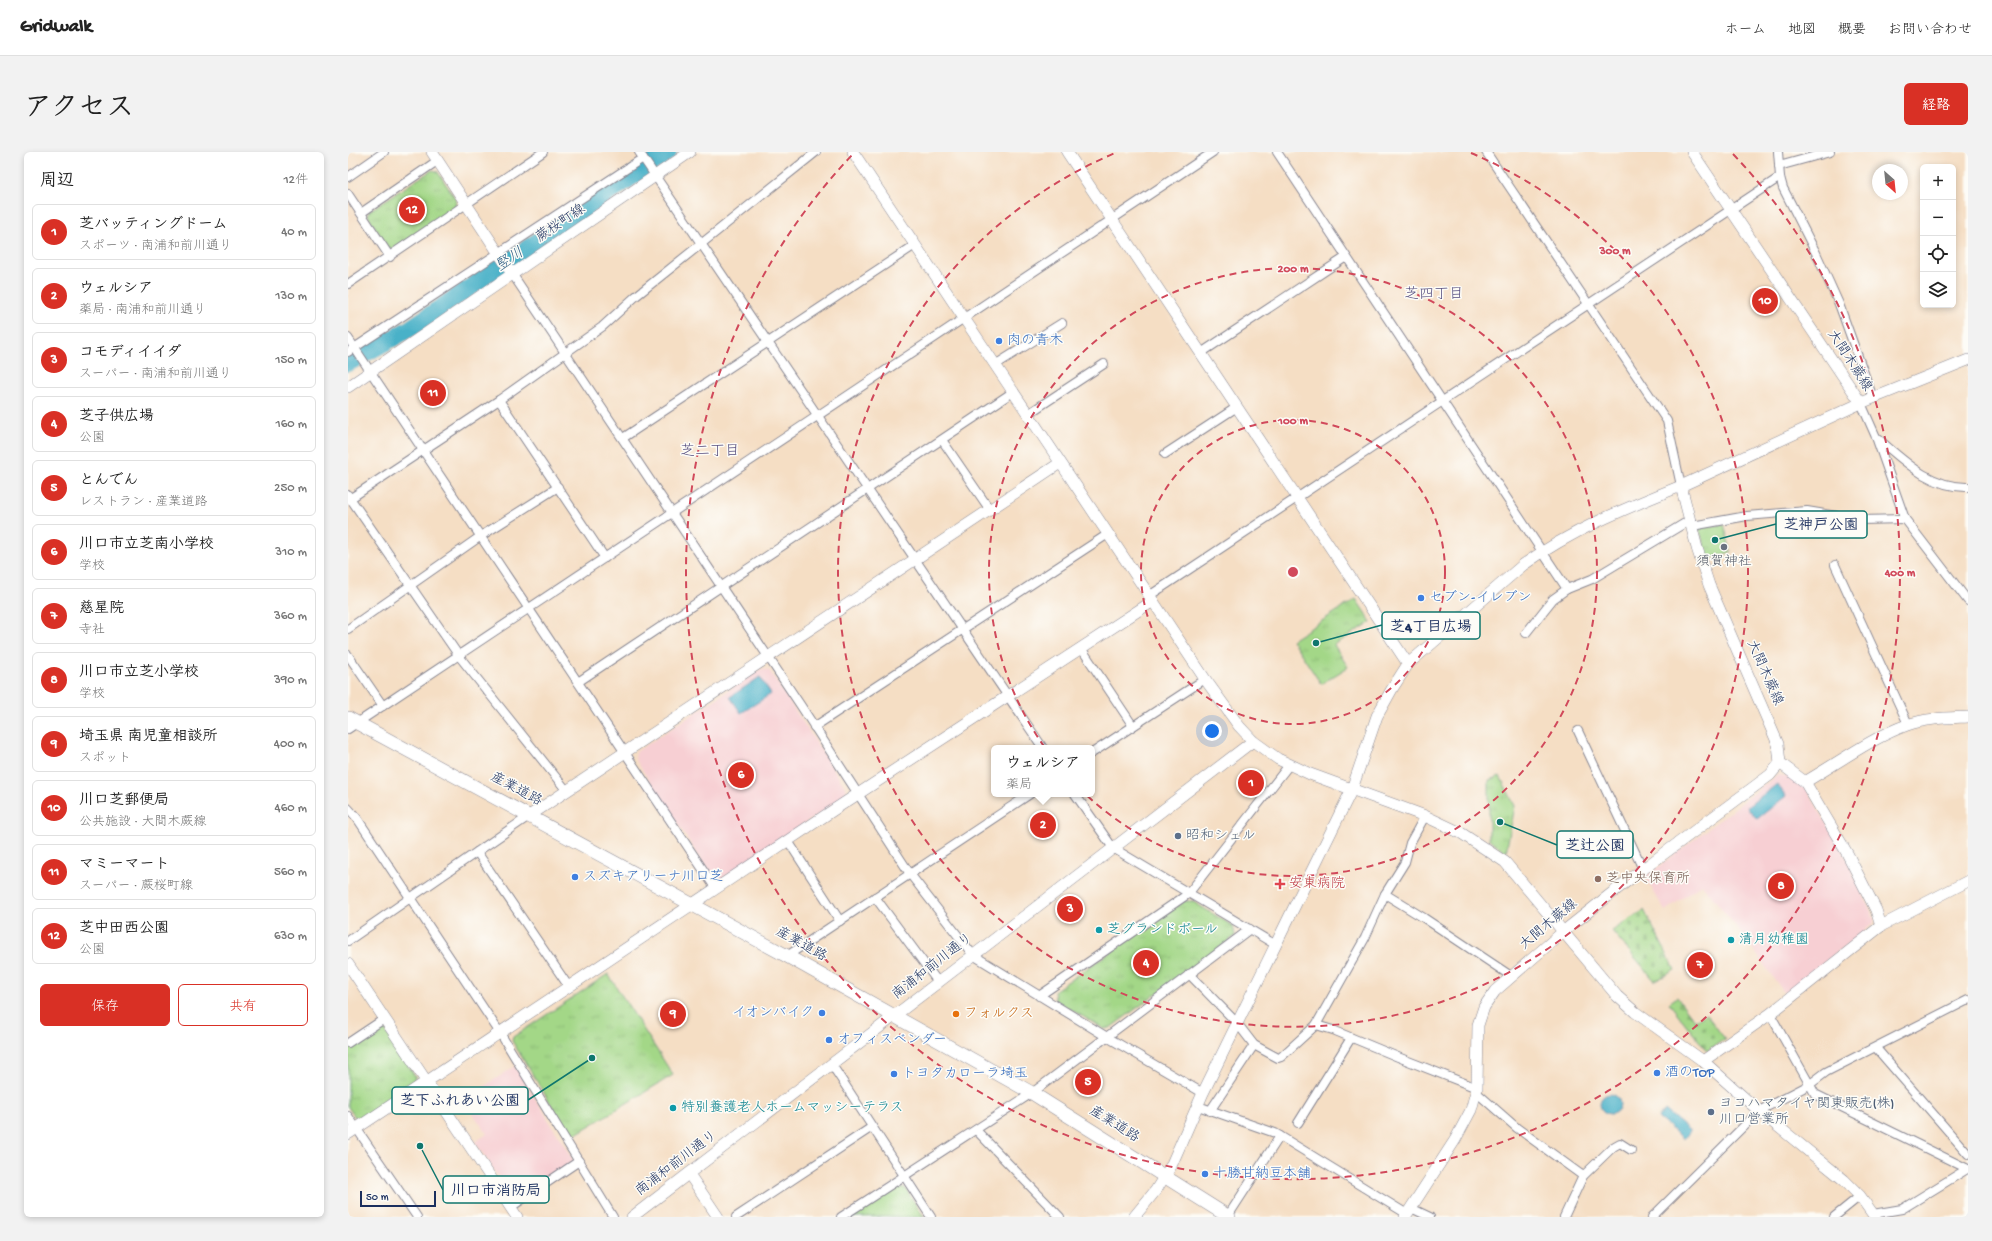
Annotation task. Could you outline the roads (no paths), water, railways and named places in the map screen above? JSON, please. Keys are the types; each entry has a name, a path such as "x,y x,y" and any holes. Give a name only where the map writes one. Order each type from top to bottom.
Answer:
{"main road":[{"name":"産業道路","path":"351,723 529,816 896,1016 1032,1093 1228,1217"}],"street":[{"path":"348,177 384,152"},
{"path":"348,284 543,152"},
{"name":"蕨桜町線","path":"348,386 368,368 512,273 655,174 690,152"},
{"path":"567,791 459,656 349,498 499,400 602,327 636,296 816,152"},
{"path":"853,152 1205,679 1239,726 1253,741 1289,766 1425,816 1461,833 1505,862 1564,931 1616,996 1635,1012 1703,1061 1759,1111 1844,1180 1860,1196 1874,1216 1902,1209 1967,1169"},
{"path":"1067,152 1408,664"},
{"path":"351,723 383,706 459,656 1213,152"},
{"path":"1277,152 1567,589"},
{"path":"1134,1217 1165,1176 1203,1093 1352,789 1377,716 1408,664 1523,566 1542,552 1567,536 1603,518 1681,486 1667,421 1486,152"},
{"name":"大間木蕨線","path":"1408,1213 1468,1119 1477,1090 1477,1036 1480,1015 1495,990 1564,931 1643,869 1770,775 1780,762 1778,744 1709,585 1681,486 1861,403 1692,152"},
{"path":"1778,152 1780,177 1783,188 1816,253 1839,304 1873,398"},
{"path":"1779,166 1830,152"},
{"path":"361,213 434,156 566,352 910,874 973,955 1107,1037 1203,1093"},
{"path":"353,350 500,256 643,157 1041,745"},
{"path":"352,1132 568,987 1081,648 1151,598 1298,498 1780,177"},
{"path":"348,194 390,257"},
{"path":"623,438 915,245"},
{"path":"1201,353 1346,256"},
{"path":"995,365 1062,323"},
{"path":"348,338 353,350 368,368 424,450 528,609 716,889"},
{"path":"1968,360 1861,403 1876,437 1905,519 1968,601"},
{"path":"1028,414 1104,364"},
{"path":"578,682 1013,392"},
{"path":"499,400 605,558"},
{"path":"1165,454 1237,407"},
{"path":"1876,437 1919,473 1953,488 1968,487"},
{"path":"942,440 990,510"},
{"path":"348,942 624,752 768,658 1060,463"},
{"path":"348,629 481,536 558,487"},
{"path":"1526,633 1553,599 1567,589 1592,579 1691,523 1747,516 1807,511 1861,520 1905,519"},
{"path":"814,727 1108,534"},
{"path":"1835,565 1908,724"},
{"path":"1081,648 1133,726"},
{"path":"348,655 383,706"},
{"path":"1095,751 1205,679"},
{"path":"1805,782 1877,739 1908,724 1935,719 1968,717"},
{"path":"1578,731 1643,869"},
{"name":"南浦和前川通り","path":"632,1217 1253,741"},
{"path":"1780,762 1805,782 1848,853 1876,910 1881,926"},
{"path":"1039,996 1188,894 1289,766"},
{"path":"787,956 1026,797"},
{"path":"1077,797 1113,848 1276,945"},
{"path":"348,808 357,818 500,1033 613,1217"},
{"path":"1189,974 1237,1023 1254,1045 1278,1058 1281,1057 1316,1025 1365,938 1385,894 1405,862 1410,843 1425,816"},
{"path":"788,841 840,921"},
{"path":"477,852 568,987"},
{"path":"1703,1061 1770,1014 1881,926 1968,881"},
{"path":"1385,894 1511,976"},
{"path":"875,897 938,982"},
{"path":"841,1217 1032,1093 1250,929"},
{"path":"348,964 517,1217"},
{"path":"1652,1217 1759,1111 1809,1086 1826,1072 1876,1048 1968,1000"},
{"path":"1770,1014 1809,1086 1815,1094 1967,1169"},
{"path":"348,1043 384,1019"},
{"path":"1316,1025 1477,1090 1517,1128 1583,1176"},
{"path":"1298,1123 1351,1038"},
{"path":"1210,1111 1254,1045"},
{"path":"1876,1048 1968,1154"},
{"path":"832,1065 932,1217"},
{"path":"1198,1106 1280,1136 1408,1213 1430,1217"},
{"path":"348,1116 352,1132 417,1217"},
{"path":"736,1217 872,1127"},
{"path":"976,1130 1060,1217"},
{"path":"1228,1217 1280,1136"},
{"path":"1564,1217 1583,1176 1613,1147 1620,1143 1631,1150"},
{"path":"510,1207 579,1161"},
{"path":"689,1174 718,1217"},
{"path":"1834,1217 1860,1196"}],"water":[{"path":"760,677 771,694 741,713 730,697"},
{"path":"1777,784 1786,796 1757,819 1747,807"},
{"path":"1610,1094 1617,1097 1620,1104 1617,1111 1610,1114 1603,1111 1600,1104 1603,1097"},
{"path":"1665,1110 1690,1131 1684,1139 1658,1118"}],"waterway":[{"name":"竪川","path":"348,363 411,328 668,152"}],"place":[{"name":"芝中田西公園","path":"412,210"},
{"name":"川口芝郵便局","path":"1765,301"},
{"name":"肉の青木","path":"999,341"},
{"name":"マミーマート","path":"433,393"},
{"name":"芝神戸公園","path":"1715,540"},
{"name":"須賀神社","path":"1724,547"},
{"name":"セブン-イレブン","path":"1421,598"},
{"name":"芝4丁目広場","path":"1316,643"},
{"name":"川口市立芝南小学校","path":"741,775"},
{"name":"芝バッティングドーム","path":"1251,783"},
{"name":"芝辻公園","path":"1500,822"},
{"name":"ウェルシア","path":"1043,825"},
{"name":"昭和シェル","path":"1178,836"},
{"name":"スズキアリーナ川口芝","path":"575,877"},
{"name":"芝中央保育所","path":"1598,879"},
{"name":"安東病院","path":"1280,884"},
{"name":"川口市立芝小学校","path":"1781,886"},
{"name":"コモディイイダ","path":"1070,909"},
{"name":"芝グランドボール","path":"1099,930"},
{"name":"清月幼稚園","path":"1731,940"},
{"name":"芝子供広場","path":"1146,963"},
{"name":"慈星院","path":"1700,965"},
{"name":"イオンバイク","path":"822,1013"},
{"name":"埼玉県 南児童相談所","path":"673,1014"},
{"name":"フォルクス","path":"956,1014"},
{"name":"オフィスベンダー","path":"829,1040"},
{"name":"芝下ふれあい公園","path":"592,1058"},
{"name":"酒のTOP","path":"1657,1073"},
{"name":"トヨタカローラ埼玉","path":"894,1074"},
{"name":"とんでん","path":"1088,1082"},
{"name":"特別養護老人ホームマッシーテラス","path":"673,1108"},
{"name":"ヨコハマタイヤ関東販売(株) 川口営業所","path":"1711,1112"},
{"name":"川口市消防局","path":"420,1146"},
{"name":"十勝甘納豆本舗","path":"1205,1174"}],"district":[{"name":"芝四丁目","path":"1434,295"},
{"name":"芝二丁目","path":"710,452"}]}
